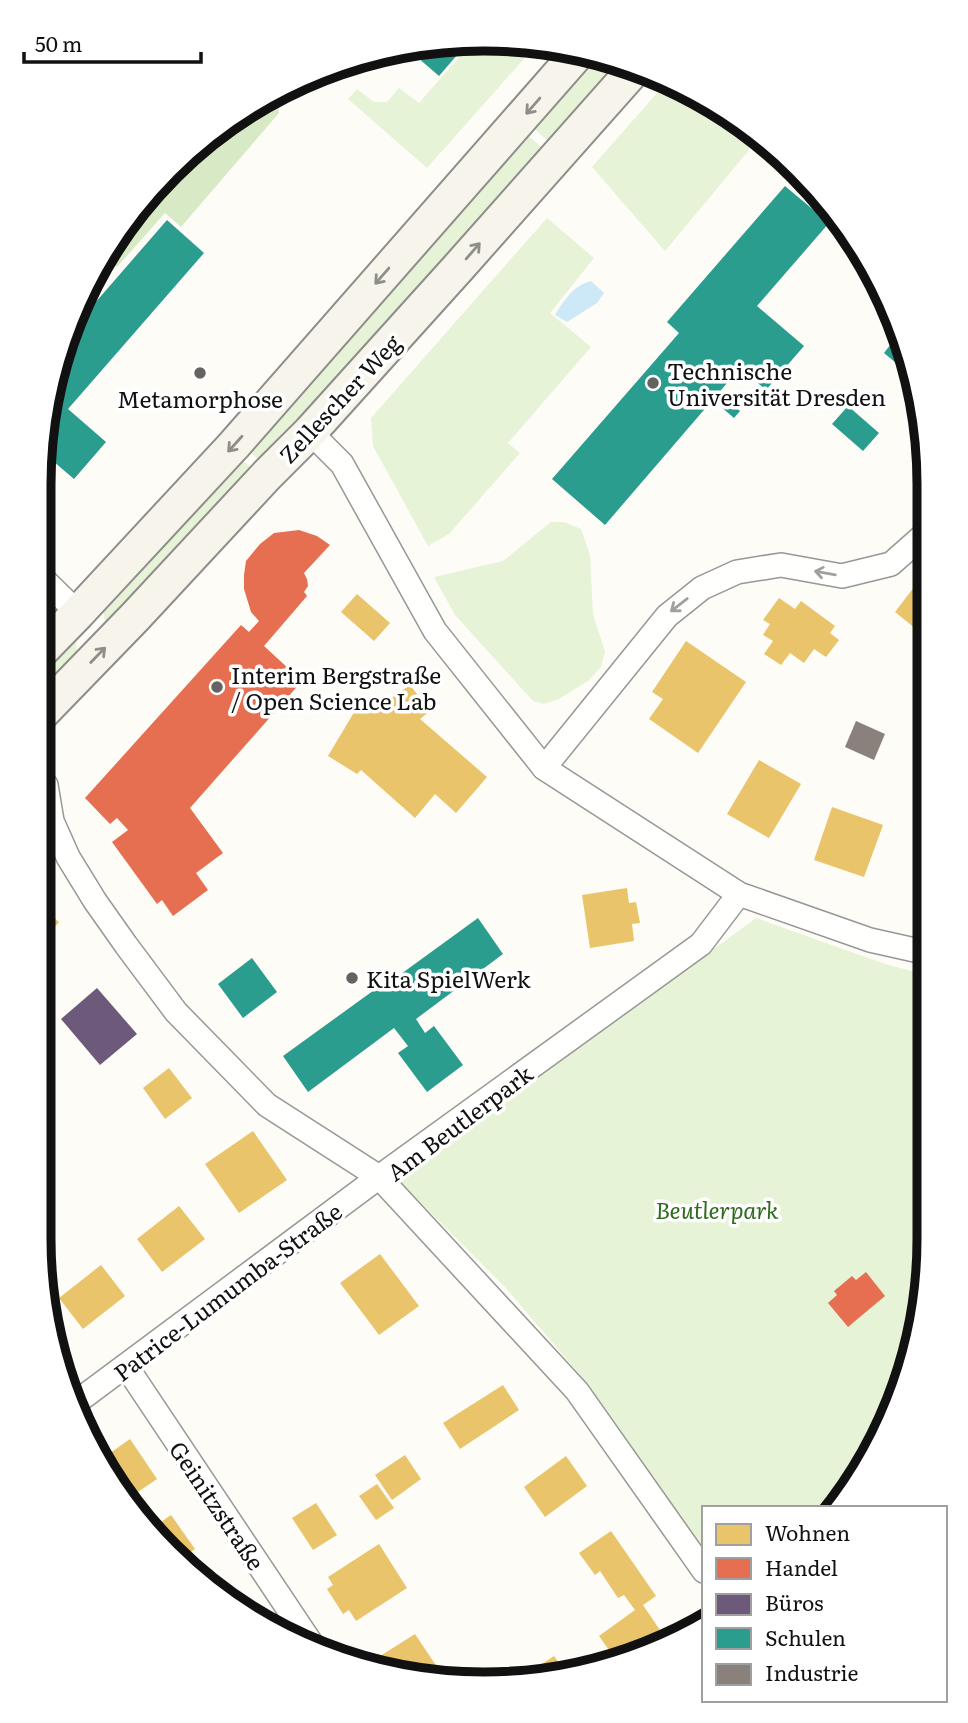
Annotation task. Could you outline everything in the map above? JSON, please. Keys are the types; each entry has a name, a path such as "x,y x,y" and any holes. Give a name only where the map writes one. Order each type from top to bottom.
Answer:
{"main road":[{"name":"Zellescher Weg","path":"51,641 242,436 573,60"},
{"name":"Zellescher Weg","path":"51,704 310,432 628,76"}],"street":[{"path":"310,432 342,464 435,631 544,768 739,894 870,940 917,951"},
{"path":"544,768 667,615 702,588 737,572 781,565 842,576 891,564 917,541"},
{"path":"51,587 78,613"},
{"path":"51,817 68,857 95,901 176,1012 267,1105 379,1177"},
{"name":"Am Beutlerpark","path":"702,1568 577,1391 379,1177 701,944 739,894"},
{"name":"Patrice-Lumumba-Straße","path":"82,1398 379,1177"},
{"name":"Geinitzstraße","path":"125,1366 304,1633"}],"green space":[{"path":"464,52 529,53 427,168 348,99 357,89 374,102 387,102 399,88 419,103"},
{"path":"588,64 613,71 550,143 532,127"},
{"path":"661,89 701,109 754,145 665,251 592,167"},
{"path":"281,101 278,106 279,113 181,227 165,213 117,267 112,263 158,198 220,140"},
{"path":"526,134 544,149 261,462 248,450"},
{"path":"547,218 594,258 550,313 591,347 508,443 520,453 449,534 428,546 373,446 371,418"},
{"path":"240,458 253,470 106,629 103,609"},
{"path":"551,522 564,522 581,529 590,555 593,614 605,652 601,667 588,681 559,699 544,704 533,701 455,615 434,577 503,561"},
{"path":"76,636 77,657 58,676 51,669 51,663"},
{"name":"Beutlerpark","path":"756,918 888,965 917,972 917,1239 914,1296 902,1351 884,1405 859,1456 826,1506 702,1506 702,1548 587,1383 504,1286 399,1181"}],"water":[{"path":"591,281 604,293 597,303 567,322 555,315 574,290"}],"building: Wohnen":[{"path":"917,583 917,630 895,612"},
{"path":"357,594 390,623 374,641 341,612"},
{"path":"779,598 795,609 801,601 835,626 830,633 839,640 826,657 814,649 804,663 790,653 781,665 764,654 773,641 763,635 770,624 763,620"},
{"path":"686,641 746,682 698,753 649,719 663,699 652,692"},
{"path":"410,685 430,711 420,719 487,777 456,813 435,794 415,818 361,770 357,774 328,756 362,699 374,710"},
{"path":"759,760 801,784 769,838 727,814"},
{"path":"832,807 883,825 864,877 814,860"},
{"path":"627,888 629,903 636,902 640,923 632,924 634,941 590,948 582,895"},
{"path":"51,915 59,922 51,932"},
{"path":"169,1068 192,1098 165,1119 143,1088"},
{"path":"253,1131 287,1180 239,1213 205,1164"},
{"path":"179,1206 205,1239 162,1272 137,1239"},
{"path":"380,1254 419,1306 379,1335 340,1283"},
{"path":"101,1265 125,1296 83,1329 59,1298"},
{"path":"503,1385 519,1410 460,1449 443,1423"},
{"path":"130,1439 157,1479 134,1495 108,1454"},
{"path":"405,1455 421,1479 392,1500 375,1475"},
{"path":"566,1456 587,1486 545,1517 524,1487"},
{"path":"377,1484 394,1508 376,1520 359,1496"},
{"path":"316,1503 337,1535 313,1550 292,1518"},
{"path":"171,1515 195,1549 187,1554 158,1524"},
{"path":"611,1531 656,1596 643,1605 662,1634 611,1653 599,1636 635,1610 624,1595 618,1598 600,1571 595,1575 579,1553"},
{"path":"379,1544 407,1588 356,1621 349,1610 343,1614 327,1589 333,1585 328,1577"},
{"path":"212,1569 222,1584 220,1583 207,1572"},
{"path":"415,1634 439,1670 399,1664 377,1658"},
{"path":"554,1656 561,1665 541,1669 533,1670"}],"building: Handel":[{"path":"299,530 317,536 330,545 304,573 308,586 304,592 307,596 264,646 302,681 190,808 223,853 196,873 208,890 173,916 162,900 157,904 112,842 128,830 117,818 110,824 85,798 241,625 249,632 259,621 251,612 244,589 246,561 260,544 274,533"},
{"path":"866,1272 885,1296 848,1327 828,1303 837,1295 834,1291 852,1276 856,1280"}],"building: Büros":[{"path":"97,988 137,1034 100,1065 61,1019"}],"building: Schulen":[{"path":"460,52 439,76 416,56"},
{"path":"785,186 829,223 757,306 804,346 766,390 740,368 605,525 552,479 679,333 667,322"},
{"path":"167,220 204,253 68,409 106,442 74,479 52,460 54,427 66,372 86,313"},
{"path":"893,342 900,367 884,353"},
{"path":"726,399 740,411 734,418 720,406"},
{"path":"848,406 879,433 863,451 832,424"},
{"path":"478,918 503,954 416,1019 425,1033 434,1026 463,1065 427,1092 398,1053 408,1046 394,1028 308,1092 283,1056"},
{"path":"252,958 277,992 243,1018 218,984"}],"building: Industrie":[{"path":"856,721 885,734 874,760 845,747"}],"place":[{"name":"Metamorphose","path":"200,373"},
{"name":"Technische Universität Dresden","path":"653,383"},
{"name":"Interim Bergstraße / Open Science Lab","path":"217,687"},
{"name":"Kita SpielWerk","path":"352,978"}]}
